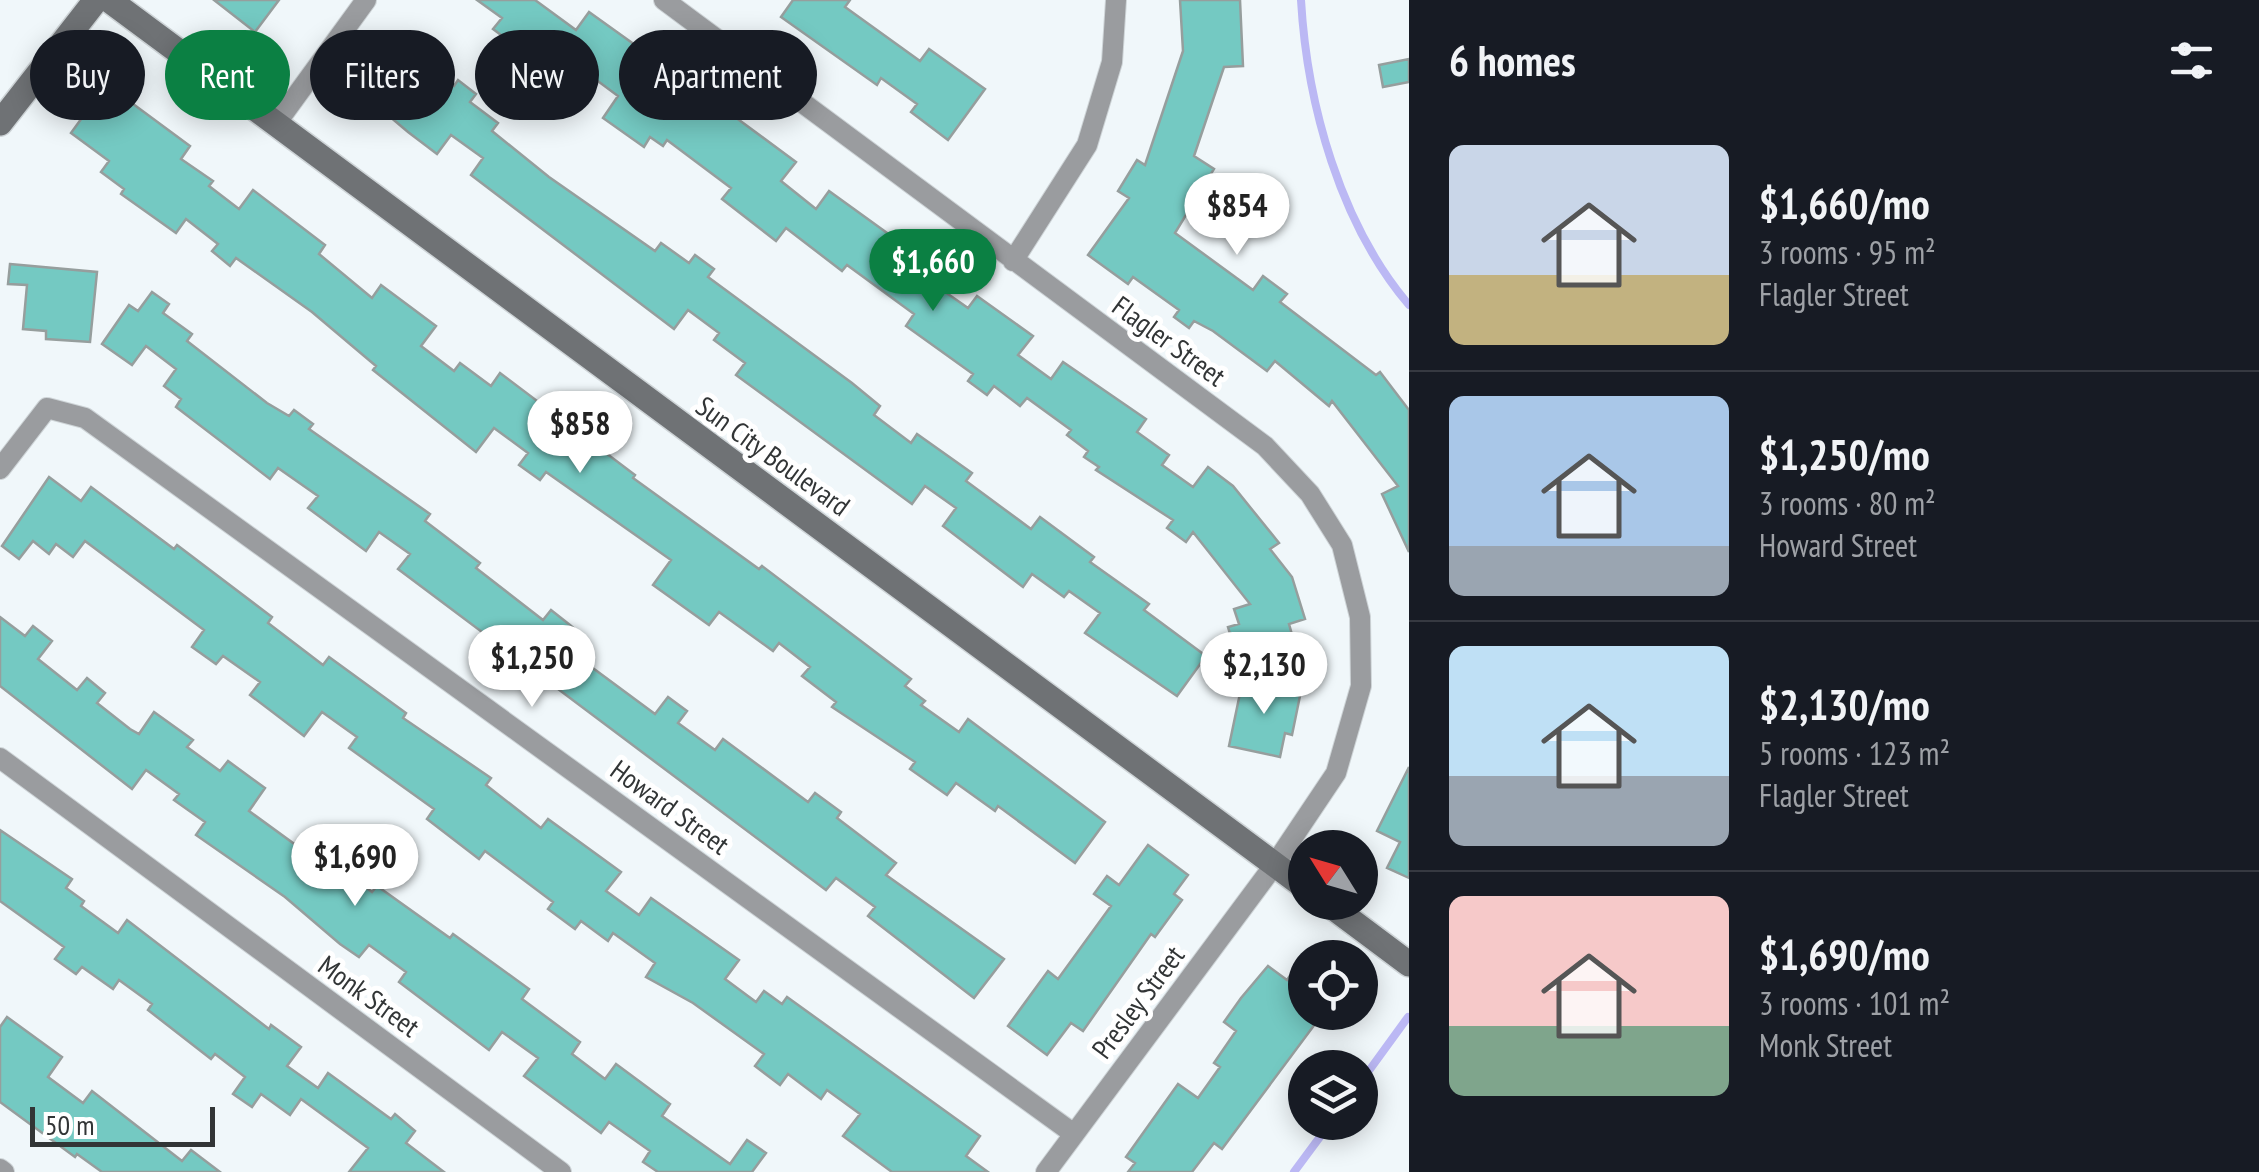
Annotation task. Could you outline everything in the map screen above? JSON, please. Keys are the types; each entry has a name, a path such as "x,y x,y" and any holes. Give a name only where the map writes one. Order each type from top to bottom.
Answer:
{"street":[{"path":"0,123 96,0"},
{"name":"Sun City Boulevard","path":"109,0 1288,874"},
{"path":"275,124 366,0"},
{"name":"Flagler Street","path":"664,0 1265,446 1310,494 1342,545 1360,617 1361,686 1336,773 1275,864"},
{"path":"1013,261 1087,145 1112,62 1116,0"},
{"name":"Howard Street","path":"0,468 46,408 85,418 1074,1134"},
{"name":"Monk Street","path":"0,758 561,1172"},
{"name":"Presley Street","path":"1046,1172 1275,864"},
{"path":"1350,920 1409,964"}],"building":[{"path":"214,0 279,0 256,30"},
{"path":"477,0 535,0 576,30 494,30 502,18"},
{"path":"793,0 850,0 845,7 920,61 929,49 985,89 948,140 911,112 917,104 881,78 877,85 817,42 817,30 799,30 781,17"},
{"path":"1180,0 1240,0 1243,66 1224,67 1194,156 1214,169 1175,233 1253,290 1263,276 1287,294 1280,302 1376,375 1380,372 1409,410 1409,552 1382,494 1398,486 1332,401 1329,406 1275,361 1267,371 1213,331 1194,321 1189,328 1174,317 1179,310 1133,277 1128,284 1088,255 1129,198 1118,191 1137,160 1145,165 1183,51"},
{"path":"589,12 619,33 619,120 739,120 796,162 781,181 816,209 829,191 937,269 928,280 968,308 977,296 1033,336 1018,355 1051,379 1063,362 1146,419 1137,432 1169,455 1162,465 1193,487 1208,467 1233,486 1279,543 1270,549 1292,577 1305,619 1289,624 1299,659 1244,676 1249,653 1237,657 1228,627 1239,624 1234,609 1250,604 1193,532 1186,542 1167,528 1173,520 1096,470 1099,467 1084,457 1088,451 1067,435 1071,430 1027,398 1020,406 994,386 987,395 968,381 973,374 906,326 914,314 847,265 842,271 786,228 776,241 722,199 731,188 667,140 663,146 650,137 644,147 603,118 618,96 599,82 599,30 576,30"},
{"path":"1409,59 1409,82 1383,87 1379,65"},
{"path":"458,80 475,93 470,102 475,106 475,120 498,123 492,131 549,177 655,251 661,243 689,263 695,255 714,269 708,277 880,406 874,415 911,443 917,434 972,473 966,481 1031,529 1040,517 1094,557 1090,562 1149,604 1144,610 1206,656 1177,696 1085,633 1100,613 1069,591 1064,597 1032,574 1023,587 943,526 956,508 925,486 912,504 736,375 745,363 714,340 719,333 688,310 674,329 471,175 483,158 451,135 437,154 394,120 455,120"},
{"path":"145,113 190,146 181,159 213,181 209,186 239,209 253,190 325,245 319,254 372,298 381,285 436,326 421,346 454,371 460,363 491,386 500,373 635,475 633,478 759,569 762,566 911,679 905,686 925,701 921,705 959,732 968,719 1105,822 1075,863 998,806 995,811 956,783 947,795 910,769 915,762 832,707 836,702 802,676 810,667 779,643 773,651 719,612 709,625 653,585 671,560 546,472 540,480 519,465 528,453 494,428 476,452 373,370 376,366 312,312 236,258 230,266 212,251 218,244 186,219 176,233 121,194 124,189 101,172 109,161 71,133 80,120 145,120"},
{"path":"10,264 97,272 90,342 46,339 46,331 23,329 27,285 8,284"},
{"path":"152,292 169,304 163,313 192,334 187,341 267,403 289,416 294,410 313,424 309,429 430,514 425,521 480,563 476,568 543,620 551,610 570,625 579,633 570,644 589,659 586,663 655,714 668,697 687,711 678,723 715,750 723,739 808,802 815,793 841,812 837,818 896,863 886,875 1004,959 974,998 868,916 875,907 836,878 826,890 398,569 410,554 379,532 366,551 308,508 318,496 278,468 270,479 176,407 181,399 164,386 176,369 146,346 132,365 102,344 129,305 138,311"},
{"path":"49,477 81,501 91,487 174,549 177,545 272,617 268,623 323,665 329,657 406,713 403,718 491,778 486,785 541,828 548,819 621,872 606,891 639,915 651,898 739,960 725,979 756,1002 764,991 782,1004 787,997 980,1136 966,1156 988,1172 892,1172 843,1136 860,1114 827,1090 821,1099 788,1074 780,1085 755,1066 764,1054 693,1003 646,977 655,963 613,933 608,941 581,921 575,929 548,909 553,902 485,851 479,859 427,819 434,809 349,748 357,737 322,712 304,736 250,695 260,682 223,656 216,664 192,647 204,630 85,541 73,557 56,544 49,554 33,541 19,559 2,546"},
{"path":"0,617 25,636 33,626 52,641 38,659 77,690 87,678 105,693 97,703 130,729 139,734 154,712 193,740 187,747 220,771 228,761 265,788 249,811 315,859 321,852 372,892 377,886 450,938 453,934 529,989 522,999 580,1042 572,1054 605,1079 616,1064 670,1104 662,1116 730,1164 747,1140 766,1153 752,1172 658,1172 643,1162 650,1151 609,1122 601,1133 524,1076 538,1058 502,1032 489,1050 399,982 406,972 369,945 359,957 285,897 196,835 205,822 174,800 179,794 146,770 132,789 0,686"},
{"path":"1243,679 1301,691 1292,735 1285,733 1280,757 1229,746"},
{"path":"1409,767 1409,878 1387,868 1400,842 1378,830"},
{"path":"0,830 72,879 66,888 84,901 81,906 118,933 127,920 269,1029 271,1025 301,1047 287,1066 318,1088 328,1073 391,1119 395,1114 415,1131 406,1143 444,1172 349,1172 368,1148 301,1099 290,1115 261,1094 252,1107 233,1094 245,1077 215,1054 211,1059 148,1010 152,1004 119,980 113,989 82,967 76,974 55,959 64,947 0,901"},
{"path":"1148,845 1188,875 1174,894 1182,900 1155,937 1151,934 1083,1031 1071,1023 1047,1055 1008,1026 1048,971 1058,979 1111,906 1094,894 1107,876 1119,885"},
{"path":"1268,966 1287,980 1288,1030 1311,1030 1296,1050 1288,1050 1288,1060 1222,1149 1214,1143 1192,1172 1128,1172 1135,1163 1126,1157 1178,1084 1198,1098 1220,1067 1214,1063 1236,1031 1224,1022 1241,998"},
{"path":"7,1017 62,1057 48,1077 83,1103 92,1091 182,1161 191,1150 220,1172 102,1172 77,1154 75,1157 0,1102 0,1027"}],"waterway":[{"path":"1301,0 1311,80 1331,161 1364,238 1409,305"},
{"path":"1378,1058 1408,1017"},
{"path":"1294,1172 1318,1140"}]}
